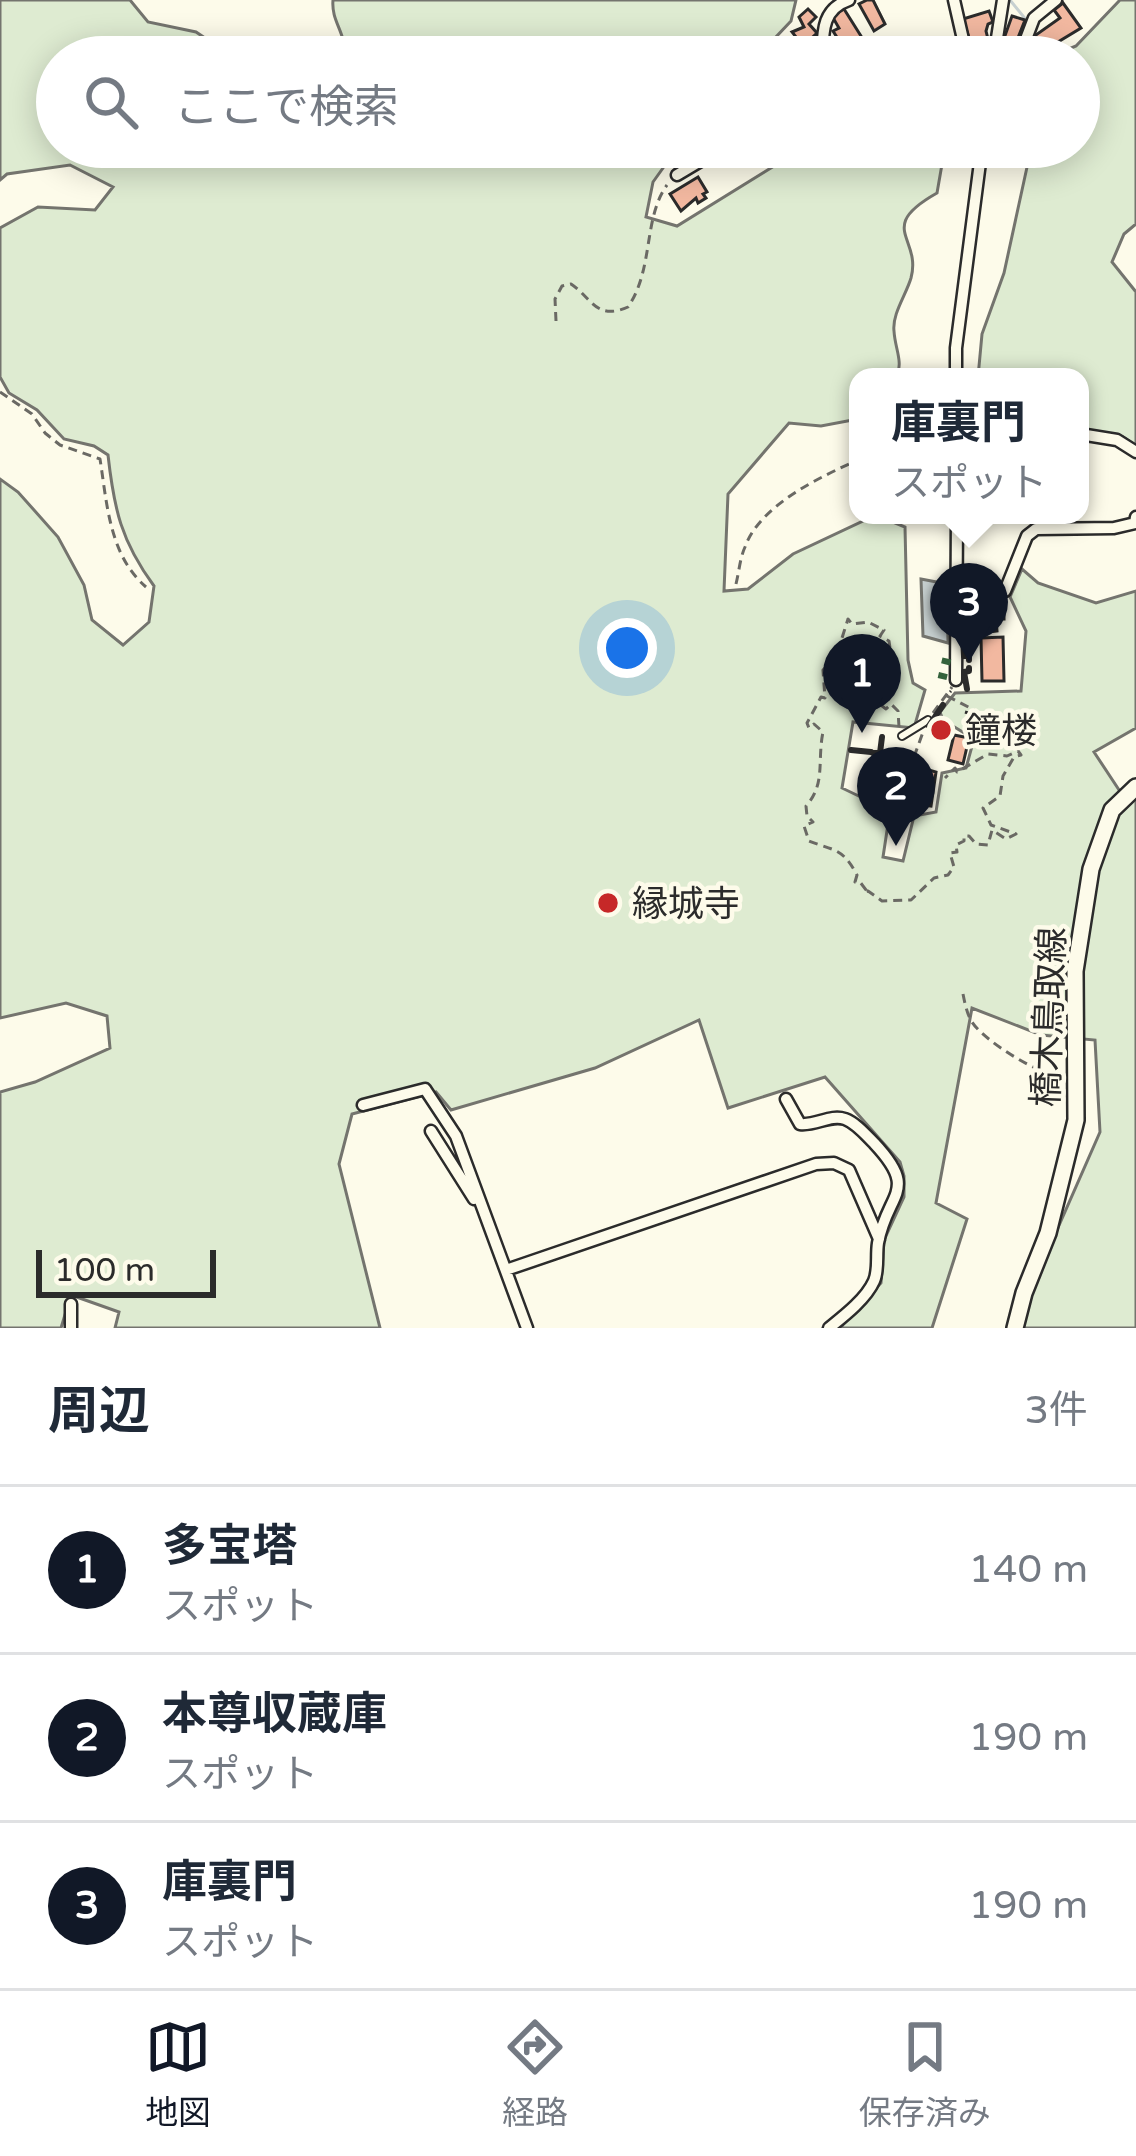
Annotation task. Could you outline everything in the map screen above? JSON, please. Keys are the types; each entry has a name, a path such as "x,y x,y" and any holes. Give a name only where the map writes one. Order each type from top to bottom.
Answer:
{"main road":[{"name":"橋木鳥取線","path":"1015,1328 1048,1233 1076,1120 1075,971 1091,869 1112,810 1136,788"}],"street":[{"path":"824,36 827,14 849,0"},
{"path":"954,0 962,36"},
{"path":"997,36 1003,0"},
{"path":"1027,36 1034,19 1056,0"},
{"path":"677,175 689,168"},
{"path":"956,368 979,168"},
{"path":"1089,435 1117,440 1136,452"},
{"path":"959,592 1004,591 1027,536 1036,529 1114,528 1135,523 1136,517"},
{"path":"956,680 957,524"},
{"path":"363,1105 425,1089 456,1136 527,1328"},
{"path":"786,1099 800,1124 845,1119 894,1165 898,1176 897,1194 879,1239 875,1280 829,1328"},
{"path":"431,1131 473,1199 479,1200"},
{"path":"506,1270 816,1164 834,1163 850,1170 879,1239"},
{"path":"71,1304 71,1328"}],"lane":[{"path":"959,630 977,629"},
{"path":"900,732 928,720"}],"path":[{"path":"556,321 555,298 562,286 571,284 595,309 608,313 628,307 646,268 656,207 663,189 677,175"},
{"path":"0,392 32,414 60,445 100,459 106,511 116,540 146,587"},
{"path":"736,584 745,544 766,517 783,502 849,465"},
{"path":"900,732 898,711 891,704 886,709 878,703 881,677 873,656 879,648 890,648 880,636 884,630 848,619 838,653 823,670 825,698 821,697 807,723 823,732 815,768 817,794 806,806 813,822 804,826 808,842 832,846 850,862 857,875 855,882 863,884 869,894 882,901 910,900 935,878 949,874 954,867 950,853 957,853 956,845 964,836 988,845 992,830 1006,839 1016,834 991,825 983,808 1000,796 1003,776 1014,757 1021,755 1018,751 1007,756 988,754 945,778"},
{"path":"914,757 928,720 956,680"},
{"path":"946,695 976,711"},
{"path":"899,831 902,809"},
{"path":"963,994 982,1034 1039,1073 1077,1076"}],"green space":[{"path":"0,0 130,0 148,22 202,36 36,36 36,168 49,168 7,174 0,180"},
{"path":"333,0 796,0 791,21 777,36 341,36"},
{"path":"1120,0 1136,0 1136,224 1124,234 1112,262 1136,292 1136,446 1123,437 1089,431 1089,368 979,368 982,334 1004,273 1027,168 1100,168 1100,36 1086,36"},
{"path":"76,168 663,168 653,182 646,217 677,226 771,168 941,168 937,193 908,215 904,224 913,264 894,325 899,368 849,368 849,421 821,426 789,423 728,494 724,591 748,589 793,554 857,524 905,527 908,660 913,683 925,690 914,728 853,722 842,788 890,811 883,857 903,861 914,816 936,812 942,773 966,768 974,739 943,720 940,712 955,693 1021,691 1026,631 1010,597 1022,569 1038,583 1096,603 1136,591 1136,728 1094,752 1127,802 1136,799 1136,1328 1021,1328 1028,1296 1100,1132 1095,1040 1041,1035 972,1008 936,1203 967,1219 932,1328 840,1328 881,1283 884,1240 904,1197 900,1162 825,1077 728,1108 699,1020 595,1068 451,1110 436,1092 352,1114 339,1164 380,1328 115,1328 119,1312 71,1295 61,1328 0,1328 0,1092 35,1082 110,1048 107,1016 66,1003 0,1018 0,479 58,537 84,585 92,620 123,645 149,622 154,586 121,524 108,455 94,446 64,439 37,410 9,393 0,377 0,228 38,207 95,210 113,187"}],"shaded area":[{"path":"921,579 947,584 948,643 923,636"}],"building":[{"path":"873,0 885,24 874,31 859,4"},
{"path":"1063,3 1081,28 1068,36 1034,36 1060,18 1054,10"},
{"path":"808,9 816,17 809,24 817,33 795,36 792,32 804,27 799,17"},
{"path":"844,9 861,36 836,36 833,31 839,28 832,16"},
{"path":"989,11 993,22 988,24 987,36 968,36 963,19"},
{"path":"1012,16 1025,20 1019,36 1005,36"},
{"path":"698,177 706,198 698,203 696,198 681,211 670,194"},
{"path":"974,604 1004,606 1004,619 996,619 997,631 981,633 981,625 975,625"},
{"path":"1003,637 1004,681 982,681 981,638"},
{"path":"954,735 969,738 963,764 948,760"},
{"path":"905,763 936,772 931,806 886,800 890,766 905,768"}],"waterway":[{"path":"1010,0 1027,21 1022,36"}],"hedge":[{"path":"942,679 947,658"}],"fence":[{"path":"965,712 971,714"}],"wall":[{"path":"969,660 964,656 963,634 974,634"},
{"path":"967,689 964,672 969,668"},
{"path":"929,726 943,705"},
{"path":"873,753 880,753 882,737"},
{"path":"851,750 871,752"}],"place":[{"name":"庫裏門","path":"969,662"},
{"name":"鐘楼","path":"941,730"},
{"name":"多宝塔","path":"862,733"},
{"name":"本尊収蔵庫","path":"896,846"},
{"name":"縁城寺","path":"608,903"}]}
